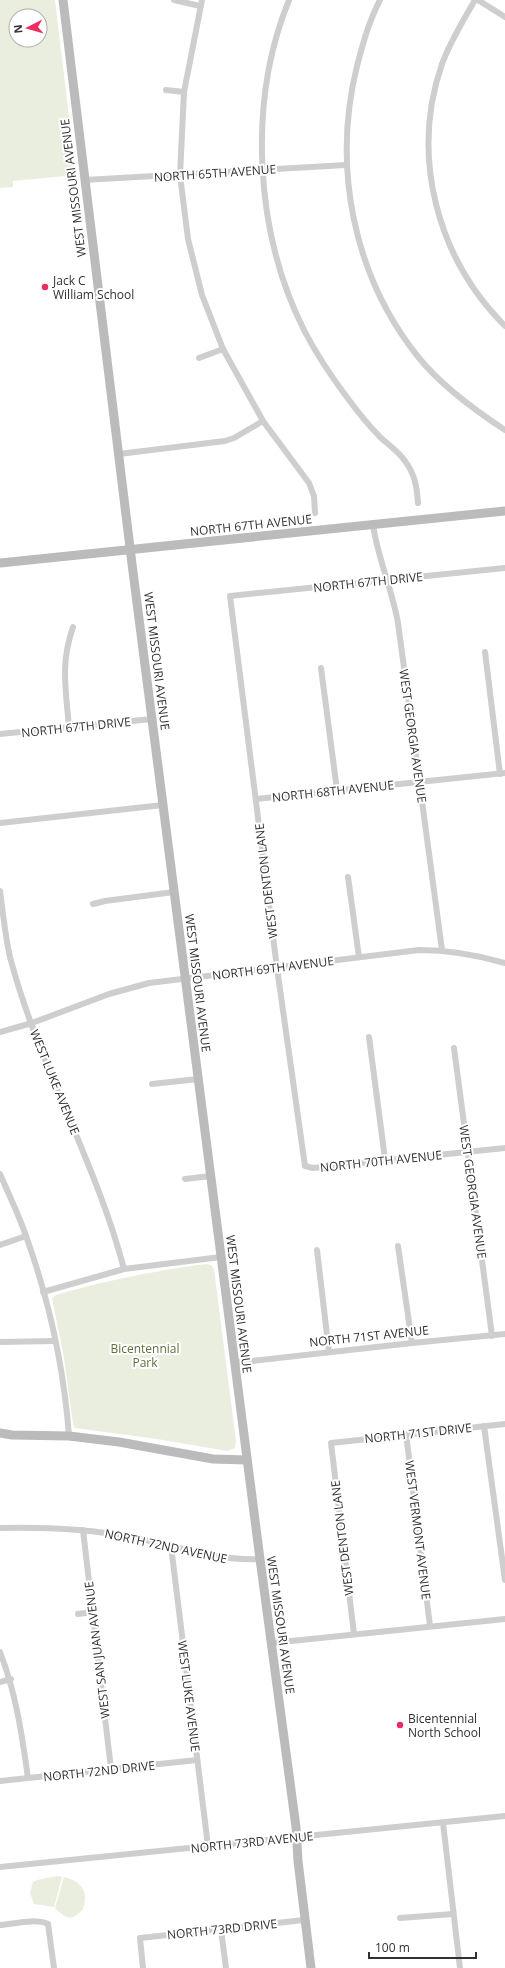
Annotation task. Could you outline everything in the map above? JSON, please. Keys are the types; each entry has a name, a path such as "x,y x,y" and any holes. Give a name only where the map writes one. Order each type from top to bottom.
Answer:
{"street":[{"name":"WEST MISSOURI AVENUE","path":"63,0 84,180 174,892 272,1643 296,1837 304,1920 311,1968"},
{"path":"174,0 201,3 184,92 180,175 188,240 202,294 223,349 263,421 309,483 314,496 315,513"},
{"path":"289,0 281,20 269,67 262,126 266,209 274,247 289,294 305,332 330,375 358,413 405,460 414,477 418,503"},
{"path":"380,0 370,23 352,87 347,127 346,165 351,207 361,246 369,271 382,301 419,358 455,392 505,430"},
{"path":"505,17 477,0 452,40 442,64 430,121 429,173 435,207 449,245 461,269 488,309 505,326"},
{"path":"166,90 184,92"},
{"name":"NORTH 65TH AVENUE","path":"84,180 346,165"},
{"path":"199,358 223,349"},
{"path":"119,454 225,441 263,421"},
{"name":"NORTH 67TH AVENUE","path":"0,563 505,512"},
{"name":"WEST GEORGIA AVENUE","path":"373,525 375,543 395,607 398,623 442,950"},
{"name":"NORTH 67TH DRIVE","path":"230,596 505,568"},
{"name":"WEST DENTON LANE","path":"230,596 277,968 305,1166"},
{"path":"69,728 64,660 73,627"},
{"path":"485,652 503,773"},
{"path":"321,668 337,790"},
{"name":"NORTH 67TH DRIVE","path":"0,734 152,719"},
{"name":"NORTH 68TH AVENUE","path":"256,799 503,773"},
{"path":"0,824 163,805"},
{"path":"348,876 359,957"},
{"name":"WEST LUKE AVENUE","path":"0,891 10,957 32,1024 97,1186 124,1269"},
{"path":"93,904 105,901 174,892"},
{"name":"NORTH 69TH AVENUE","path":"0,1032 32,1024 131,987 185,977 277,968 419,950 442,950 505,963"},
{"path":"369,1037 385,1159"},
{"name":"WEST GEORGIA AVENUE","path":"454,1048 492,1336"},
{"path":"152,1084 198,1079"},
{"name":"NORTH 70TH AVENUE","path":"305,1166 313,1168 385,1159 505,1148"},
{"path":"0,1174 26,1236 43,1292 55,1341 69,1436"},
{"path":"186,1179 211,1176"},
{"path":"0,1245 26,1236"},
{"path":"398,1246 412,1343"},
{"path":"317,1250 330,1352"},
{"path":"43,1292 124,1269 221,1257"},
{"name":"NORTH 71ST AVENUE","path":"235,1363 505,1334"},
{"path":"0,1342 55,1341"},
{"name":"NORTH 71ST DRIVE","path":"330,1443 505,1424"},
{"path":"484,1426 505,1580"},
{"path":"0,1433 12,1435 69,1436 119,1442 213,1460 247,1460"},
{"name":"WEST VERMONT AVENUE","path":"406,1434 430,1626"},
{"path":"0,1437 12,1435"},
{"name":"WEST DENTON LANE","path":"330,1443 354,1634"},
{"name":"NORTH 72ND AVENUE","path":"0,1528 83,1530 132,1537 225,1559 260,1560"},
{"name":"WEST SAN JUAN AVENUE","path":"83,1530 111,1769"},
{"name":"WEST LUKE AVENUE","path":"171,1546 208,1846"},
{"path":"78,1614 93,1612"},
{"path":"272,1643 505,1619"},
{"path":"0,1652 11,1679 21,1728 28,1778"},
{"path":"0,1682 11,1679"},
{"name":"NORTH 72ND DRIVE","path":"0,1781 197,1760"},
{"name":"NORTH 73RD AVENUE","path":"0,1868 505,1816"},
{"path":"443,1823 460,1968"},
{"path":"400,1918 453,1914"},
{"name":"NORTH 73RD DRIVE","path":"143,1968 140,1938 304,1920"},
{"path":"0,1925 30,1922 44,1922 48,1924 54,1968"},
{"path":"221,1930 226,1968"}],"green space":[{"path":"0,0 55,0 76,175 13,181 13,187 0,188"},
{"name":"Bicentennial Park","path":"206,1264 211,1265 214,1269 236,1441 235,1448 227,1451 157,1439 75,1428 73,1424 64,1358 52,1298 56,1295 112,1280"},
{"path":"57,1876 62,1877 54,1907 34,1904 30,1893 33,1882"},
{"path":"64,1877 79,1884 85,1897 83,1909 76,1916 69,1918 62,1915 55,1908"}],"place":[{"name":"Jack C William School","path":"45,287"},
{"name":"Bicentennial North School","path":"400,1725"}]}
